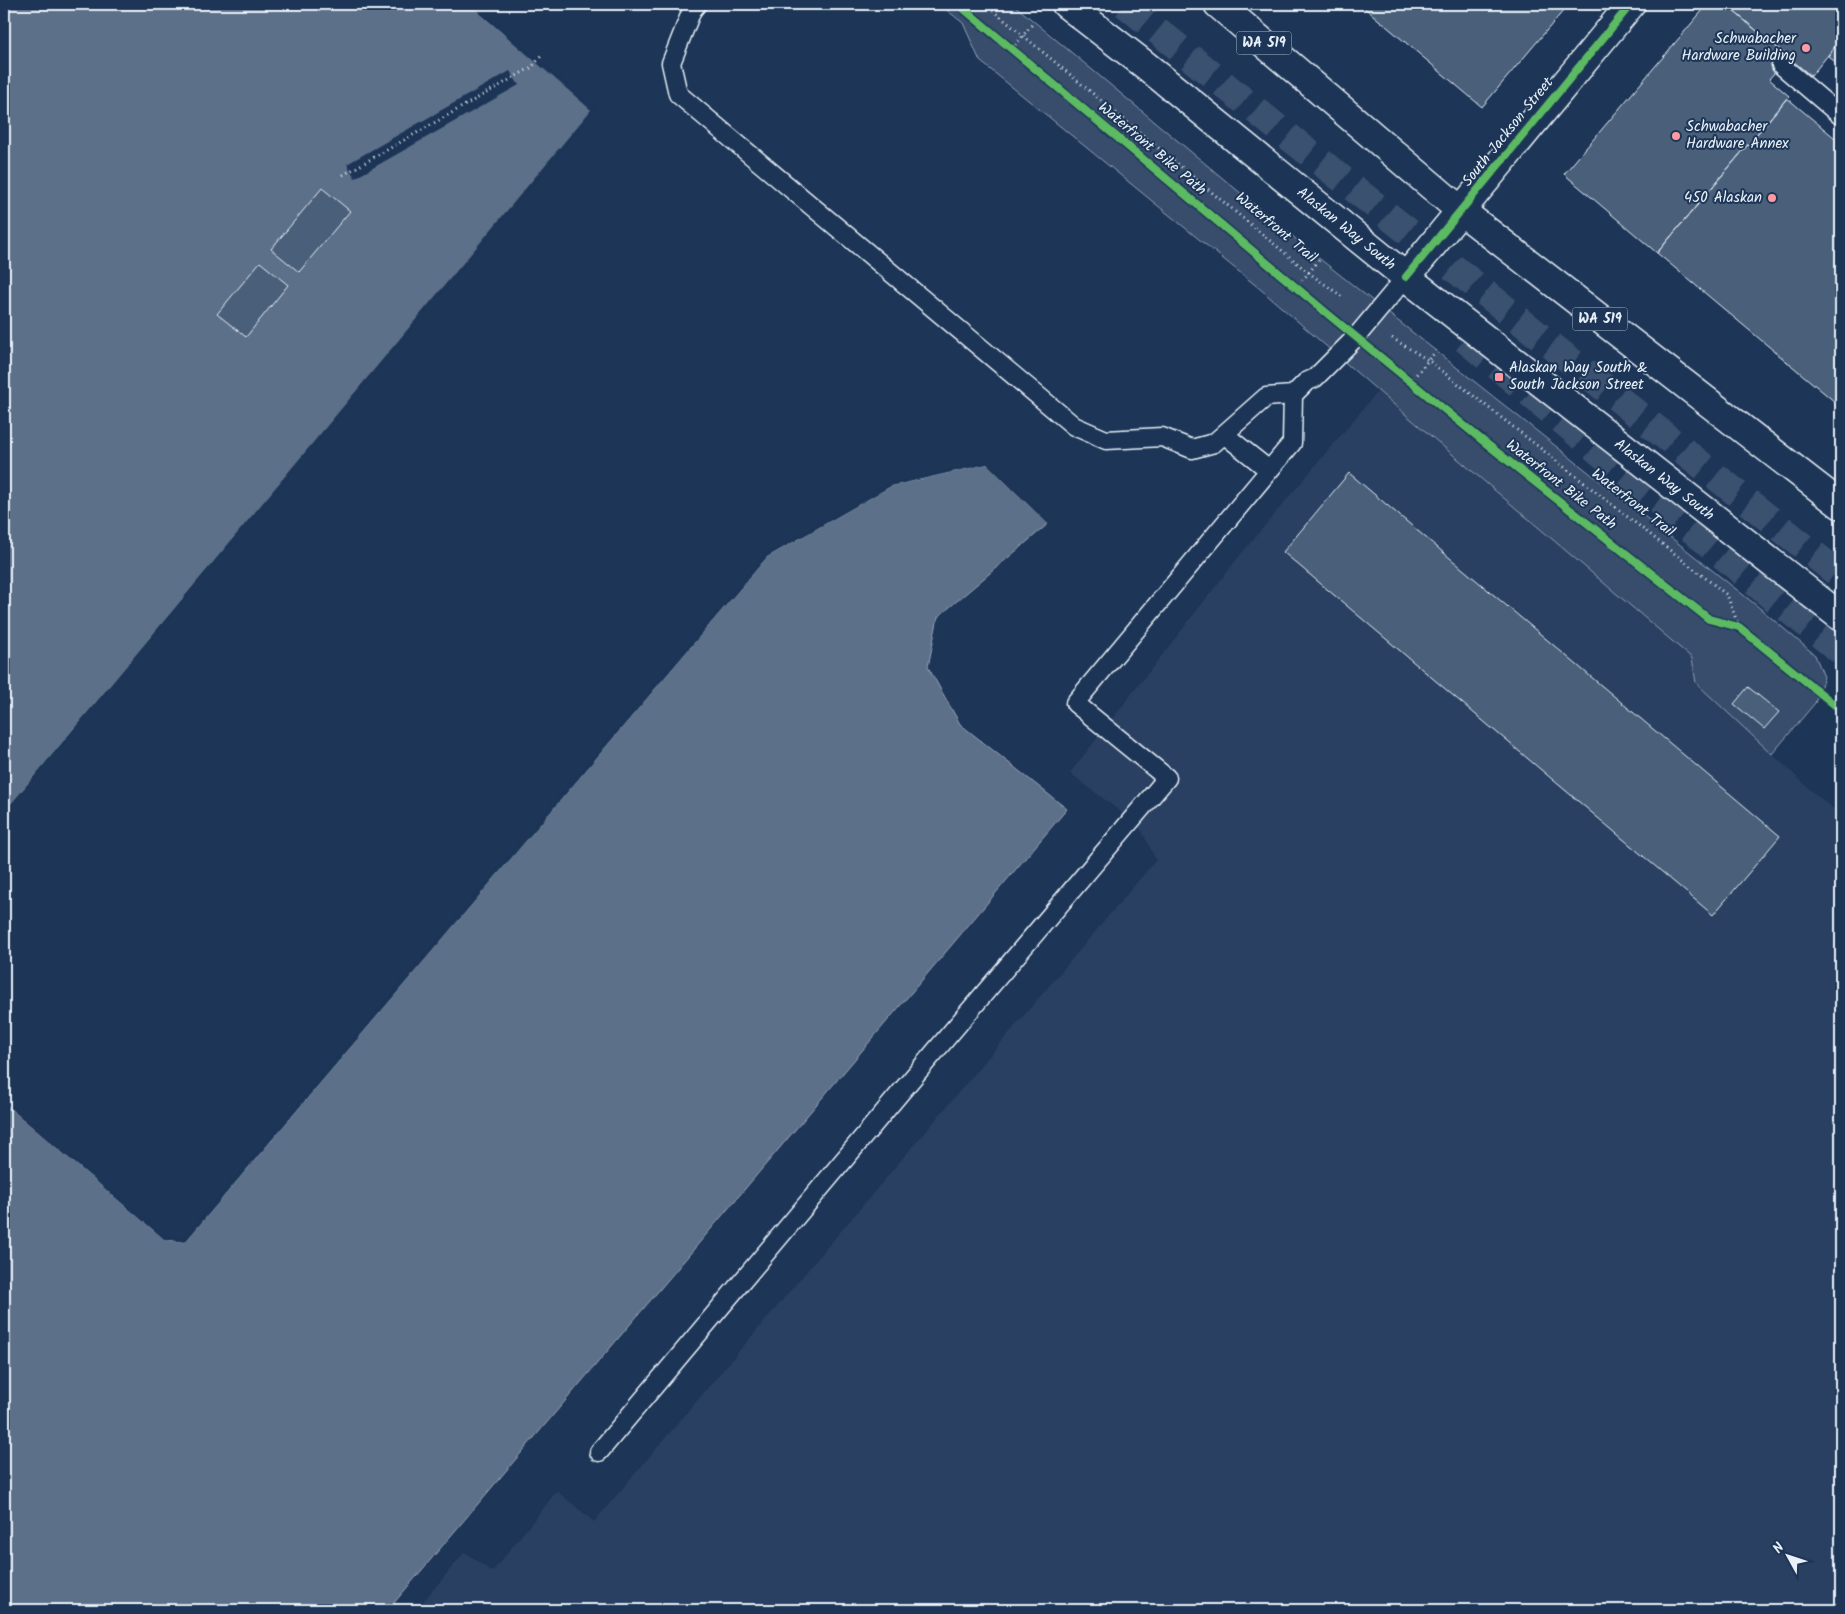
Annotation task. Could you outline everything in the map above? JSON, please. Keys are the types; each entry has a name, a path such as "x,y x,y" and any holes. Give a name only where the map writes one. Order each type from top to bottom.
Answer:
{"main road":[{"name":"Alaskan Way South","path":"1066,4 1145,65 1406,277 1841,617"},
{"name":"WA 519","path":"1218,4 1461,211 1841,505"},
{"name":"South Jackson Street","path":"1406,277 1631,4"}],"lane":[{"path":"697,4 692,10 671,63 678,94 1074,426 1106,440 1162,437 1192,450 1214,443 1266,397 1293,395 1306,382 1315,378 1356,337 1406,277"},
{"path":"1781,65 1841,116"},
{"path":"600,1452 927,1060 1167,778 1075,703 1292,443 1293,395"},
{"path":"1225,434 1269,470"}],"path":[{"path":"1012,48 1034,22"},
{"path":"1004,42 1019,55"},
{"path":"343,175 532,67 543,54"},
{"path":"1289,282 1300,291 1309,273 1320,259"},
{"path":"1410,382 1436,352"},
{"path":"1403,376 1418,388"}],"shaded area":[{"path":"4,4 469,4 592,110 4,812"},
{"path":"939,4 1013,4 1320,259 1756,605 1815,655 1824,677 1815,703 1772,754 1696,683 1692,658 1259,288 980,61 963,23"},
{"path":"1378,391 1692,658 1696,683 1814,793 1841,815 1841,1610 416,1610 465,1552 492,1572 557,1491 594,1522 1156,860 1142,831 1130,819 1070,773 1241,554"},
{"path":"987,464 1048,524 938,617 928,667 960,724 1067,809 388,1610 4,1610 4,1103 164,1239 185,1242 767,557 891,486"}],"pier":[{"path":"469,4 473,4 593,108 594,111 4,814 591,110"},
{"path":"510,71 519,85 355,178 347,164"},
{"path":"987,462 1049,522 1048,524 987,464 891,486 767,557 185,1242 164,1239 4,1103 4,1101 165,1237 184,1239 765,555 890,484"}],"building":[{"path":"1360,4 1569,4 1482,107"},
{"name":"Schwabacher Hardware Annex","path":"1708,4 1725,4 1788,57 1769,79 1789,96 1657,253 1564,174"},
{"name":"Schwabacher Hardware Building","path":"1725,4 1841,4 1841,39 1811,76"},
{"path":"1841,39 1841,67 1828,56"},
{"name":"450 Alaskan","path":"1787,98 1841,143 1841,407 1657,253"},
{"path":"322,188 350,211 299,272 271,249"},
{"path":"260,262 288,285 246,337 217,314"},
{"path":"1349,473 1780,836 1713,915 1283,552"},
{"path":"1748,687 1779,712 1764,729 1734,704"}],"tunnel":[{"path":"1125,4 1249,105 1841,576"},
{"path":"1465,339 1770,595 1841,651"}],"cycle path":[{"name":"Waterfront Bike Path","path":"958,4 1329,315 1483,441 1709,619 1739,627 1841,710"},
{"path":"1406,277 1631,4"}],"place":[{"name":"Schwabacher Hardware Building","path":"1806,48"},
{"name":"Schwabacher Hardware Annex","path":"1676,136"},
{"name":"450 Alaskan","path":"1772,198"},
{"name":"Alaskan Way South & South Jackson Street","path":"1499,377"}]}
